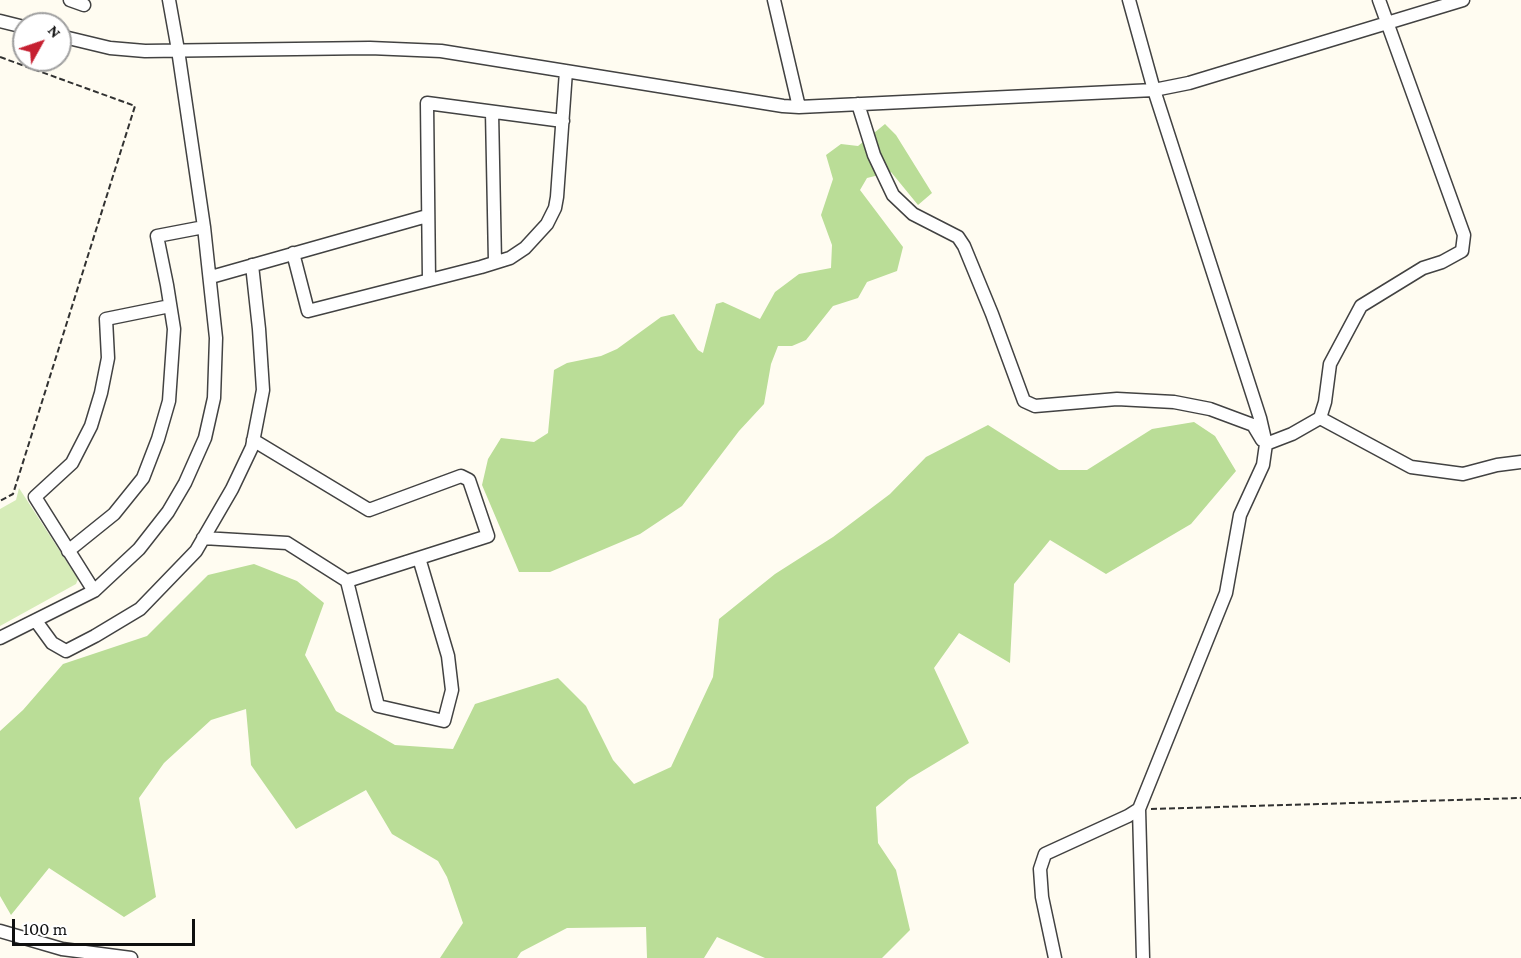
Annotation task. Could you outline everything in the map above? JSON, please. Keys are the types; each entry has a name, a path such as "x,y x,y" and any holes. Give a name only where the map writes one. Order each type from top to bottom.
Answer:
{"street":[{"path":"70,0 84,5"},
{"path":"0,638 94,591 139,549 168,512 185,483 205,438 214,398 216,338 211,277 169,0"},
{"path":"774,0 799,107"},
{"path":"1129,0 1154,90 1260,418 1266,444 1263,465 1240,515 1226,593 1139,809 1143,958"},
{"path":"1266,444 1292,434 1320,418 1325,402 1330,364 1362,306 1424,268 1442,262 1462,251 1464,235 1379,0"},
{"path":"72,39 110,48 145,51 370,48 441,51 799,107 1154,90 1389,24 1463,0"},
{"path":"293,253 309,310 510,258 525,248 547,224 555,208 566,71"},
{"path":"429,280 427,104 563,121"},
{"path":"858,104 874,156 892,195 913,214 958,237 964,246 1024,401 1035,406 1117,399 1174,402 1210,409 1253,425 1266,444"},
{"path":"492,112 495,262"},
{"path":"211,277 427,216"},
{"path":"68,550 114,514 143,478 158,440 169,401 174,329 157,236 204,227"},
{"path":"36,621 52,643 66,651 140,609 196,551 204,538 232,489 252,447 263,390 252,266"},
{"path":"94,591 35,497 72,463 91,426 108,358 106,319 170,306"},
{"path":"1320,418 1411,467 1464,474 1497,465 1521,462"},
{"path":"254,440 369,510 461,476 469,480 488,537 347,581"},
{"path":"204,538 287,543 347,581 378,705 444,721 452,690 448,656 420,558"},
{"path":"1055,958 1042,897 1040,869 1045,854 1139,809"},
{"path":"0,931 62,949 131,958"}],"path":[{"path":"0,57 135,106 14,494 0,501"},
{"path":"1139,809 1521,798"}],"green space":[{"path":"885,124 896,135 932,193 918,205 891,172 867,178 860,190 903,247 897,271 867,282 858,298 833,306 806,340 792,346 778,346 771,364 764,404 739,431 682,506 640,534 550,572 519,572 482,485 488,459 501,438 534,442 548,433 554,370 567,363 601,356 617,349 661,317 674,314 698,350 703,353 716,304 723,302 760,319 775,292 799,274 831,268 832,245 821,215 833,179 826,155 841,144 858,146"},
{"path":"1194,422 1215,436 1236,471 1191,524 1106,574 1050,540 1014,584 1010,663 959,633 934,668 969,743 909,779 876,807 878,843 896,870 910,930 882,958 765,958 717,937 704,958 647,958 646,927 567,928 521,952 517,958 440,958 463,923 447,877 438,861 392,834 366,790 296,829 251,765 246,709 211,720 164,763 139,798 156,897 124,917 49,868 11,915 0,896 0,731 23,710 63,664 147,636 208,575 254,564 297,581 324,603 305,655 336,711 395,745 453,749 475,704 558,678 586,706 613,760 634,784 671,767 713,677 719,619 775,574 833,537 890,494 926,457 988,425 1059,470 1087,470 1152,429"},
{"path":"19,488 78,579 76,584 0,626 0,509 16,500"}]}
